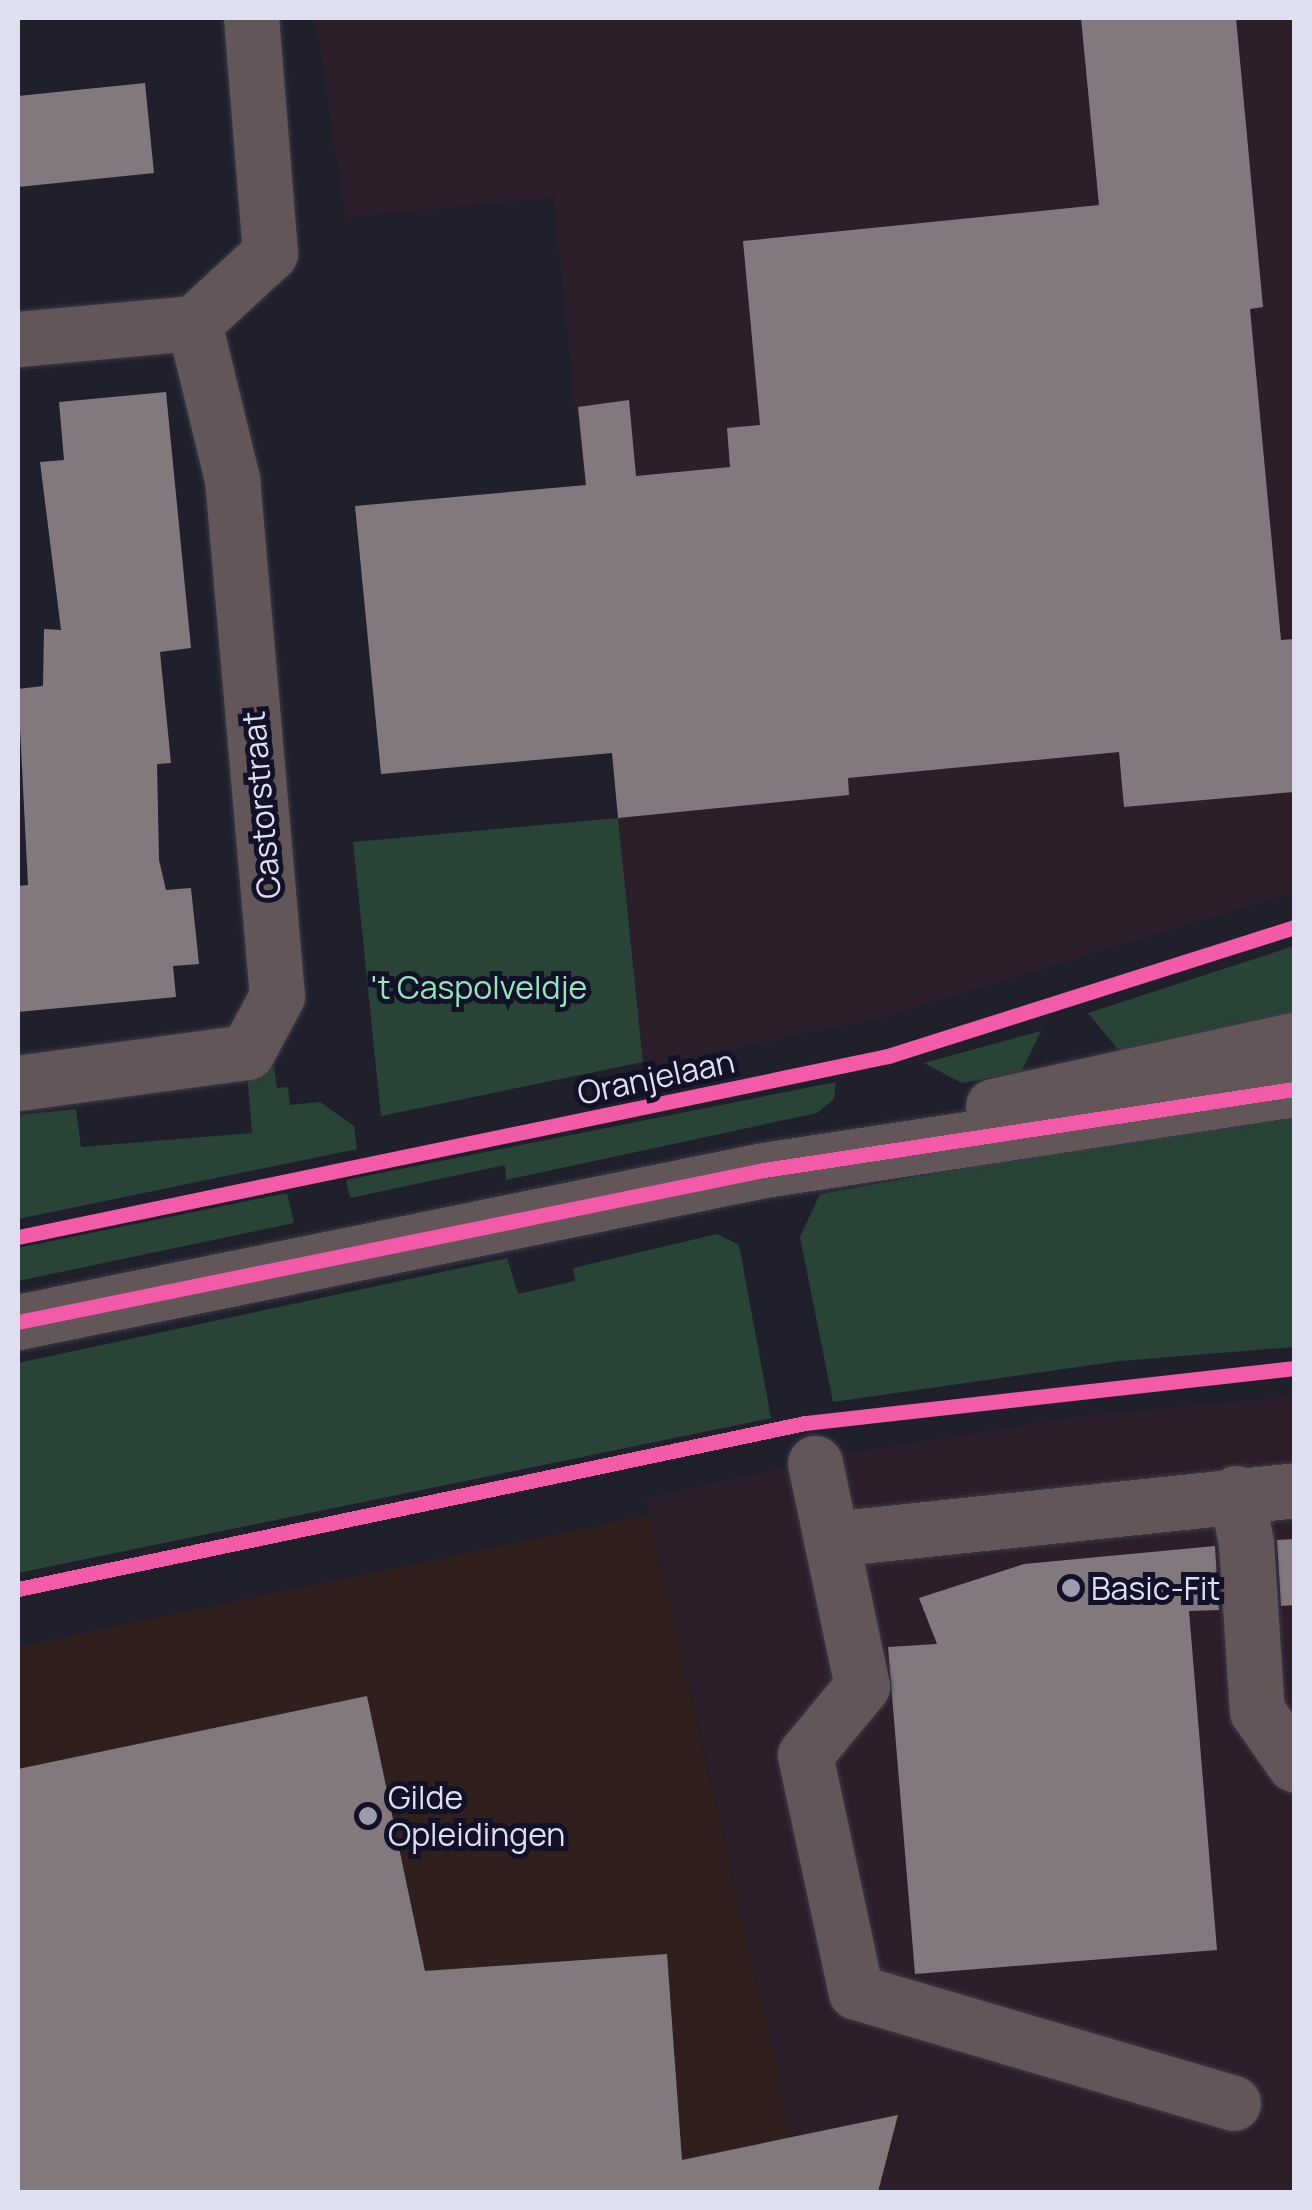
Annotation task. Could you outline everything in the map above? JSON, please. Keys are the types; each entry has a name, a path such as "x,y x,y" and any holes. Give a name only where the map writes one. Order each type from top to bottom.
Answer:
{"street":[{"path":"18,339 194,324 270,254 251,18"},
{"name":"Castorstraat","path":"18,1082 247,1052 278,996 232,479 194,324"},
{"path":"764,1170 1080,1083 1294,1040"},
{"path":"18,1322 764,1170 1294,1089"},
{"path":"815,1462 862,1686 805,1755 856,1992 1234,2103"},
{"path":"831,1539 1294,1490"},
{"path":"1236,1494 1246,1543 1257,1711 1294,1764"}],"shaded area":[{"path":"316,18 1293,18 1294,892 880,1018 644,1066 554,197 346,217"},
{"path":"1294,1397 1294,2192 880,2192 901,2112 793,2144 647,1498 847,1454 1091,1415"},
{"name":"Gilde Opleidingen","path":"650,1515 793,2143 901,2110 880,2192 18,2192 18,1647"}],"green space":[{"name":"'t Caspolveldje","path":"618,818 643,1062 381,1116 353,842"},
{"path":"1294,946 1294,1017 1121,1053 1088,1013"},
{"path":"1041,1031 1021,1072 962,1083 924,1063"},
{"path":"274,1067 277,1088 288,1087 290,1105 320,1102 354,1126 357,1149 18,1219 18,1115 76,1109 81,1147 252,1133 247,1070"},
{"path":"836,1082 834,1099 817,1113 506,1180 505,1165 350,1198 346,1180"},
{"path":"1294,1109 1294,1347 1120,1361 833,1402 800,1237 820,1194"},
{"path":"287,1193 294,1223 18,1281 18,1248"},
{"path":"717,1234 739,1245 771,1418 18,1573 18,1363 507,1258 518,1294 575,1281 573,1268"}],"building":[{"path":"1081,18 1236,18 1263,307 1250,309 1281,640 1294,639 1294,792 1124,807 1119,752 848,778 849,795 618,818 612,753 381,774 355,506 586,485 578,407 629,400 636,476 730,467 727,428 760,425 743,241 1099,205"},
{"path":"145,83 154,173 18,187 18,96"},
{"path":"166,392 191,648 160,652 171,763 157,764 159,860 166,890 191,888 199,964 173,966 176,997 18,1012 18,886 28,885 18,689 43,686 44,629 61,630 40,462 64,460 59,402"},
{"path":"1294,1539 1294,1605 1281,1606 1277,1540"},
{"path":"1215,1546 1219,1610 1189,1611 1217,1950 915,1974 888,1647 937,1644 919,1598 1024,1564"},
{"path":"367,1696 425,1971 667,1954 682,2160 898,2115 878,2192 18,2192 18,1769"}],"cycle path":[{"name":"Oranjelaan","path":"18,1237 888,1056 1294,927"},
{"path":"18,1322 764,1170 1294,1089"},
{"path":"18,1589 805,1423 1294,1368"}],"place":[{"name":"Basic-Fit","path":"1071,1588"},
{"name":"Gilde Opleidingen","path":"368,1816"}]}
